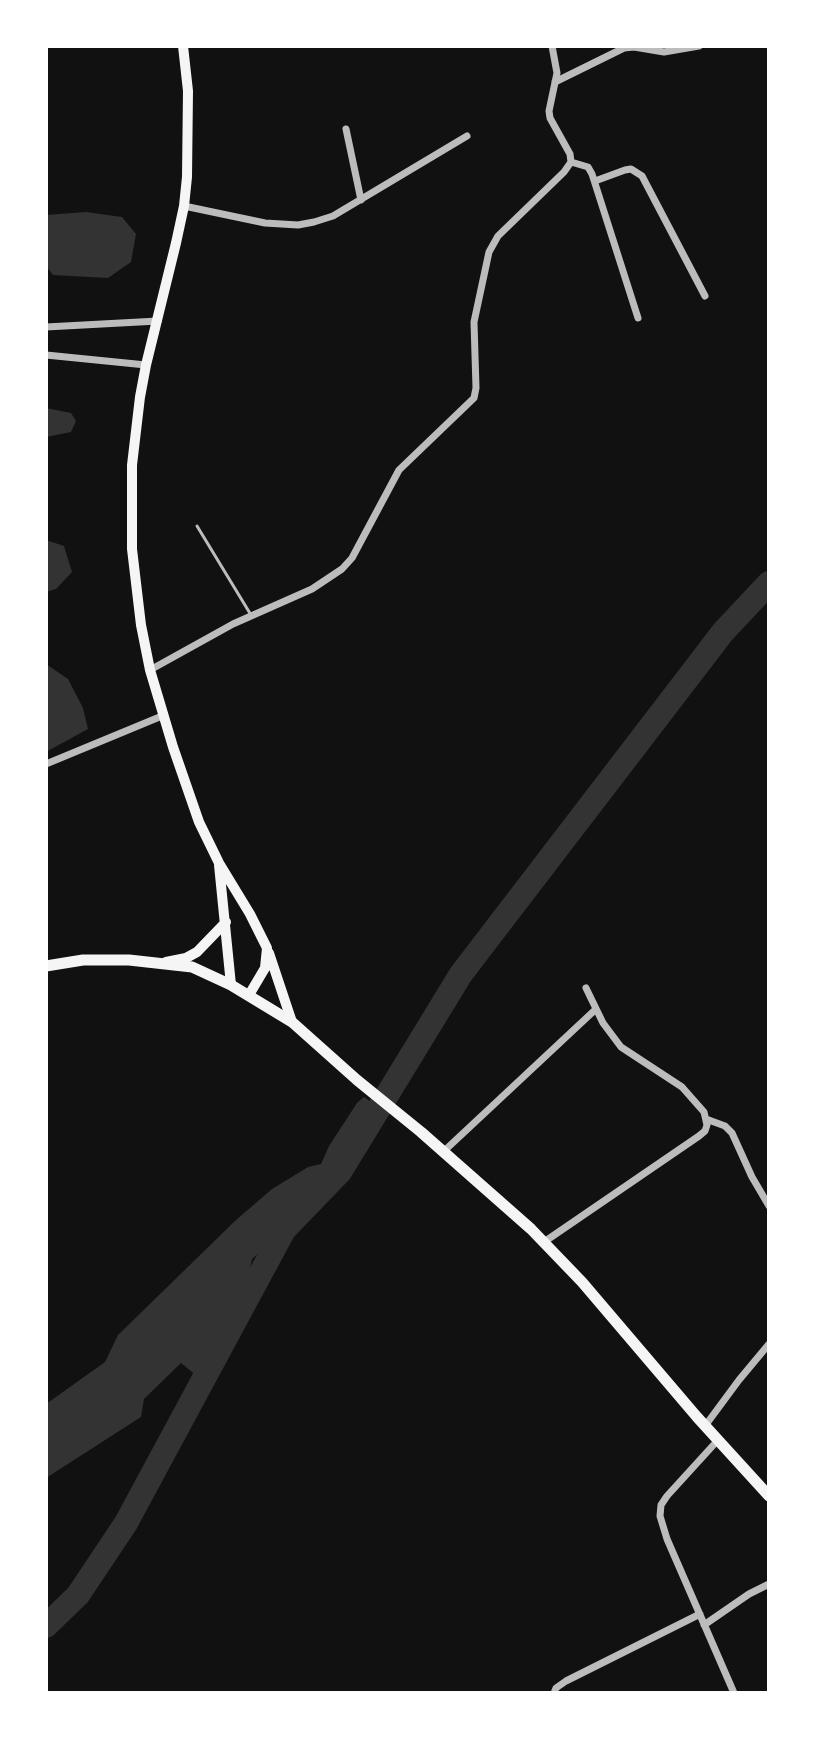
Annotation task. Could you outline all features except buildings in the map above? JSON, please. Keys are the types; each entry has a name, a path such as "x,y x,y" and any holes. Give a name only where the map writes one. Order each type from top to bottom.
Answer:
{"highway":[{"path":"46,966 83,960 192,967 231,985 292,1022 544,1242 769,1496"}],"main road":[{"path":"183,46 189,119 184,206 146,365 132,465 136,590 150,670 162,716 199,822 267,948 292,1022"},
{"path":"219,863 231,985"},
{"path":"164,963 197,952 226,922"},
{"path":"249,995 265,968 267,948"}],"street":[{"path":"150,670 251,615 312,589 342,569 352,558 399,470 474,398 474,322 489,252 498,236 571,162 570,154 550,118 556,65 552,46"},
{"path":"555,82 624,48 664,52 699,46"},
{"path":"346,129 361,200"},
{"path":"184,206 265,223 298,225 333,216 467,136"},
{"path":"571,162 588,167 595,181 638,318"},
{"path":"595,181 631,169 642,176 705,296"},
{"path":"46,327 158,321"},
{"path":"46,355 146,365"},
{"path":"46,764 162,716"},
{"path":"544,1242 705,1131 704,1112 682,1087 621,1047 603,1023 586,988"},
{"path":"443,1152 596,1009"},
{"path":"706,1119 725,1126 732,1133 769,1206"},
{"path":"705,1426 769,1344"},
{"path":"718,1440 661,1505 661,1525 734,1693"},
{"path":"704,1625 769,1584"},
{"path":"554,1693 566,1681 700,1614"}],"lane":[{"path":"197,526 251,615"}],"shaded area":[{"path":"86,212 122,217 136,234 131,262 108,278 53,275 46,266 46,215"},
{"path":"46,408 71,413 76,421 71,432 46,437"},
{"path":"46,540 64,546 72,572 56,589 46,592"},
{"path":"46,664 68,679 83,708 88,729 46,752"},
{"path":"364,1097 379,1108 340,1172 252,1259 242,1307 203,1381 181,1363 144,1399 141,1417 46,1478 46,1404 105,1362 118,1335 236,1220 272,1189 308,1167 321,1164 329,1146"}],"waterway":[{"path":"46,1626 78,1595 126,1523 284,1230 340,1172 461,974 723,632 769,583"}]}
